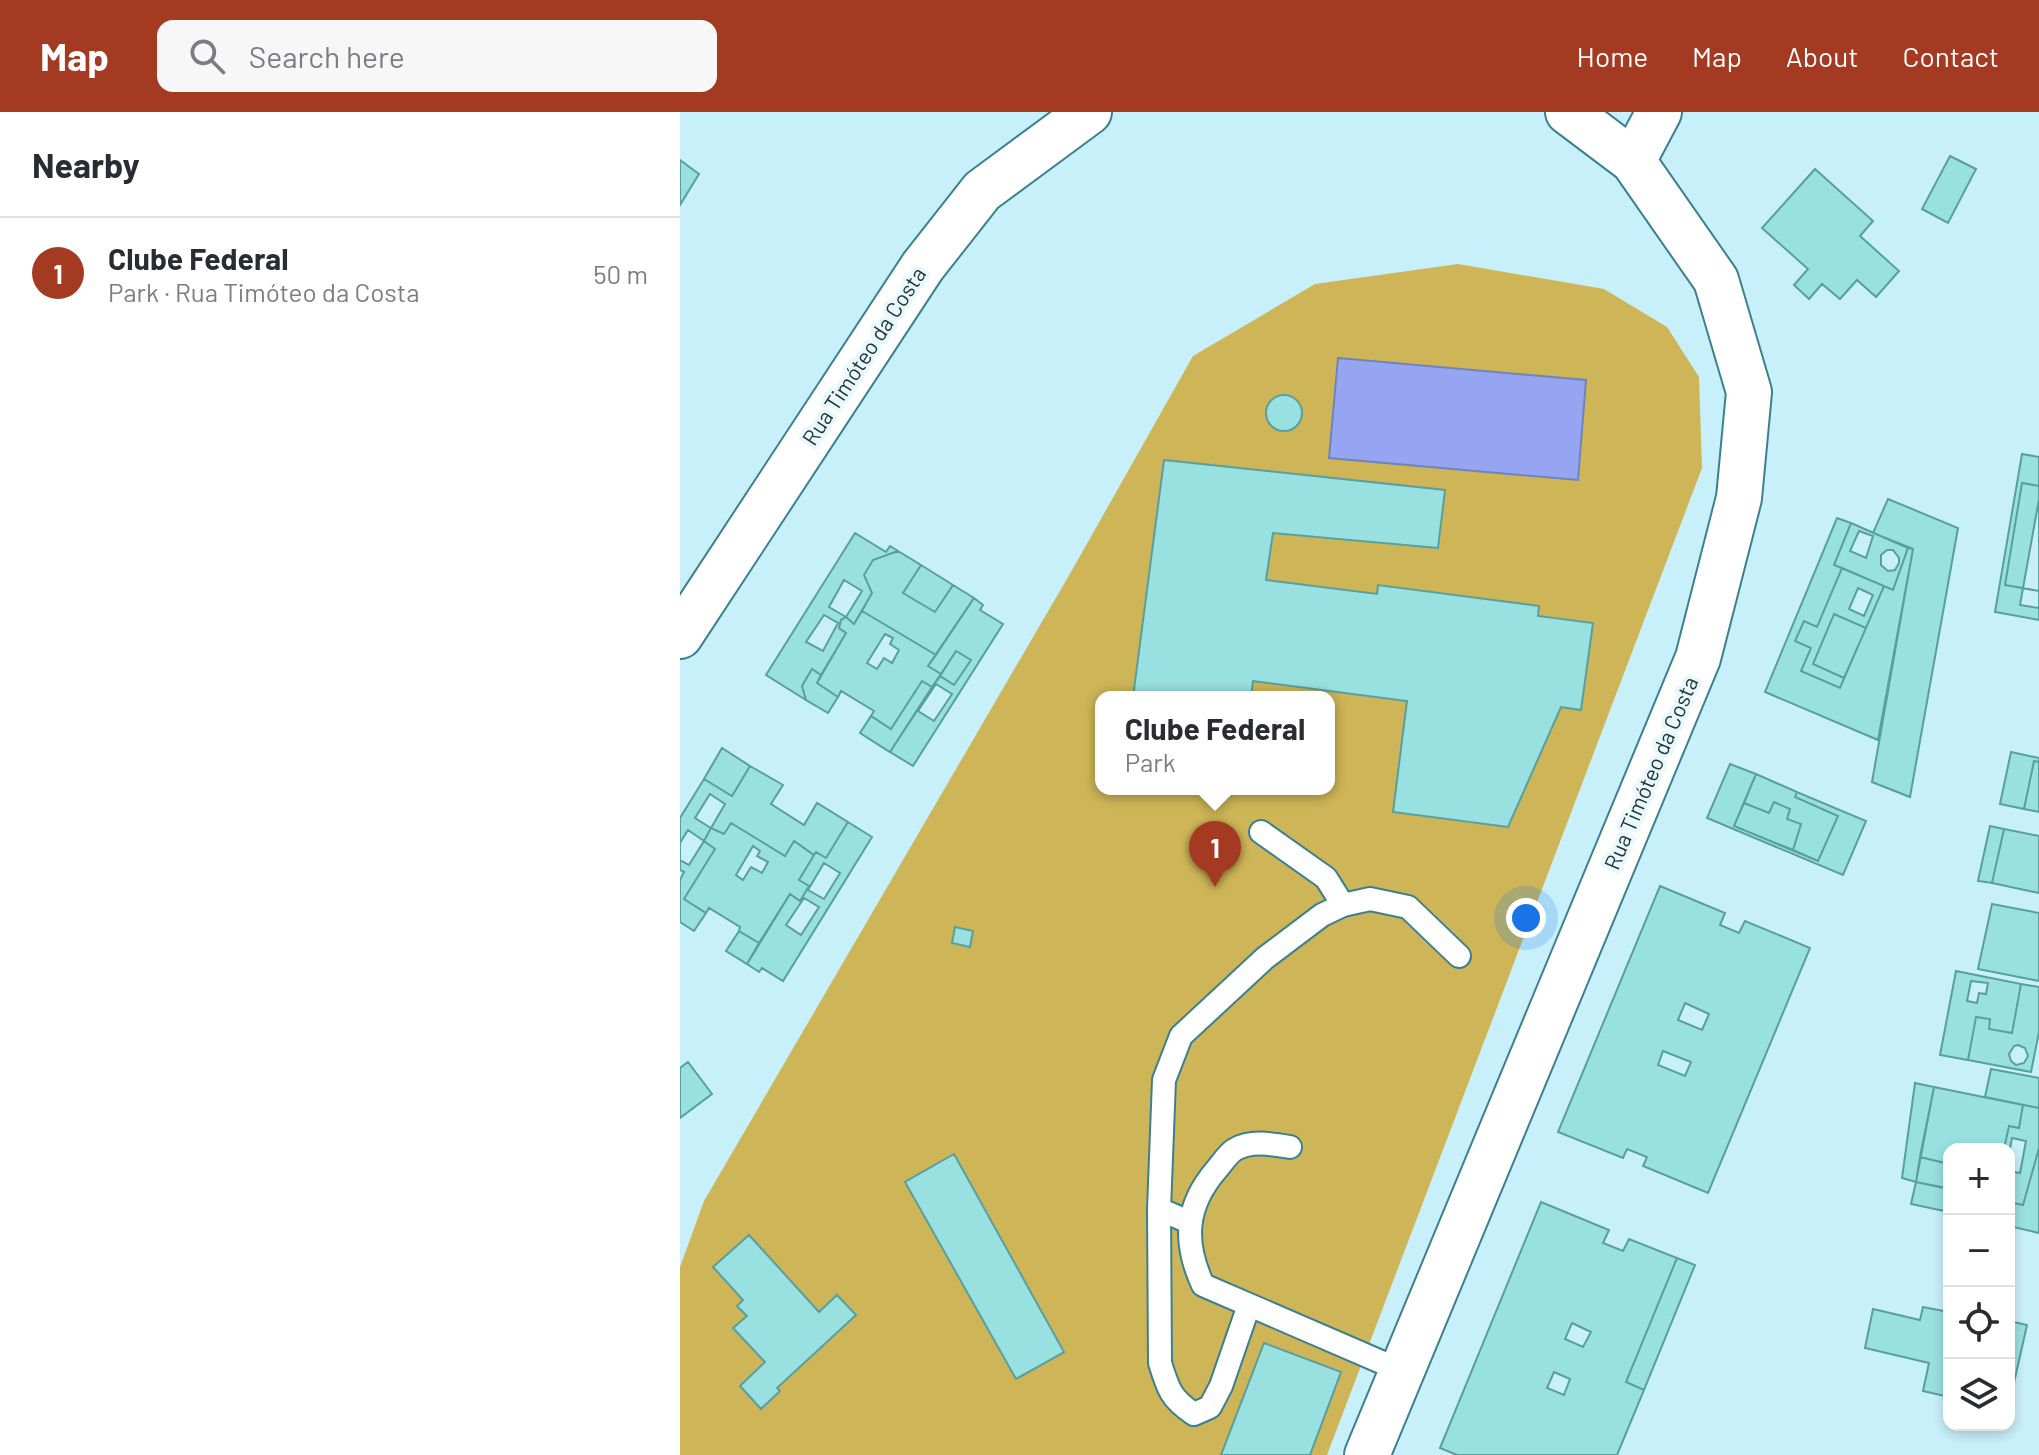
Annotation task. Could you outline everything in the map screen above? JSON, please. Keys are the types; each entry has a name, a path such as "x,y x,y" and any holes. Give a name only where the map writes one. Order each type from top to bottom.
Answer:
{"street":[{"name":"Rua Timóteo da Costa","path":"680,636 923,266 982,191 1089,112"},
{"name":"Rua Timóteo da Costa","path":"1367,1455 1698,658 1739,498 1749,392 1716,280 1633,161 1568,112"},
{"path":"1633,161 1659,112"}],"lane":[{"path":"1261,832 1326,878 1343,905"},
{"path":"1249,1305 1221,1386 1210,1407 1194,1414 1177,1403 1160,1363 1159,1209 1164,1080 1181,1036 1265,958 1322,915 1343,905 1370,899 1408,907 1459,956"},
{"path":"1290,1147 1262,1143 1234,1150 1209,1178 1189,1222 1192,1260 1203,1285 1402,1371"},
{"path":"1159,1209 1189,1222"}],"shaded area":[{"path":"1458,264 1604,289 1667,327 1699,377 1702,468 1327,1455 680,1455 680,1267 704,1201 1071,572 1193,356 1315,284"}],"water":[{"path":"1338,358 1586,380 1578,480 1329,458"}],"building":[{"path":"1950,156 1976,169 1948,223 1922,209"},
{"path":"680,160 699,174 680,205"},
{"path":"1815,169 1873,221 1860,236 1899,271 1876,297 1857,280 1840,299 1822,284 1809,299 1794,285 1808,269 1762,228"},
{"path":"1284,395 1297,400 1302,413 1297,426 1284,431 1271,426 1266,413 1271,400"},
{"path":"2022,454 2039,457 2039,486 2022,483 2005,585 2039,591 2039,620 1995,612"},
{"path":"1164,460 1445,490 1438,548 1273,533 1266,580 1377,594 1378,585 1539,606 1538,616 1593,623 1581,710 1561,707 1508,827 1393,812 1407,701 1253,681 1252,691 1134,691"},
{"path":"2022,483 2039,486 2039,591 2005,585"},
{"path":"1888,499 1958,528 1910,797 1872,782 1913,549 1873,533"},
{"path":"2039,499 2039,608 2020,605"},
{"path":"1837,518 1851,523 1834,565 1842,568 1817,627 1804,621 1795,641 1811,648 1801,671 1840,688 1884,586 1893,590 1908,548 1913,549 1878,740 1765,692"},
{"path":"1851,523 1908,548 1893,590 1834,565","holes":["1859,531 1873,536 1866,558 1850,551","1893,550 1899,558 1895,570 1888,571 1881,565 1881,555"]},
{"path":"855,533 886,552 890,546 898,551 873,560 864,575 872,593 854,624 846,617 841,620 839,628 846,633 821,675 812,669 802,686 806,700 766,675","holes":["824,615 838,623 823,651 806,642"]},
{"path":"898,551 921,565 903,593 935,612 953,585 974,598 936,655 862,611 872,593 864,575 873,560"},
{"path":"921,565 953,585 935,612 903,593"},
{"path":"1842,568 1884,586 1866,628 1834,614 1813,664 1844,678 1840,688 1801,671 1811,648 1795,641 1804,621 1817,627","holes":["1858,588 1873,595 1864,616 1849,609"]},
{"path":"844,580 862,591 846,617 829,607"},
{"path":"974,598 983,605 980,610 1003,624 913,766 890,752 940,676 954,685 971,660 956,651 941,674 928,666","holes":["936,684 952,694 934,721 918,711"]},
{"path":"862,611 936,655 928,666 941,674 932,687 922,681 891,729 871,716 874,711 841,691 838,697 817,683 846,633 839,628 841,620 846,617 854,624","holes":["885,634 893,638 890,644 899,650 892,663 884,658 877,669 867,663"]},
{"path":"1834,614 1866,628 1844,678 1813,664"},
{"path":"956,651 971,660 954,685 940,676"},
{"path":"812,669 821,675 817,683 838,697 828,713 806,700 802,686"},
{"path":"922,681 932,687 890,752 860,733 871,716 891,729"},
{"path":"722,748 750,766 732,796 704,779"},
{"path":"2011,752 2039,758 2039,762 2034,761 2024,809 2000,804"},
{"path":"2034,761 2039,762 2039,812 2024,809"},
{"path":"1730,764 1756,774 1734,826 1818,861 1838,816 1795,797 1797,792 1866,821 1843,875 1707,818"},
{"path":"750,766 783,785 771,804 804,825 817,803 848,822 826,858 816,852 814,855 794,841 785,856 731,823 724,834 711,828 704,841 715,849 684,899 706,913 694,931 680,922 680,880 684,872 680,870 680,818 704,779 732,796"},
{"path":"1756,774 1797,792 1795,797 1838,816 1818,861 1793,850 1801,824 1787,819 1790,809 1774,802 1769,813 1744,803"},
{"path":"710,794 725,804 711,828 695,818"},
{"path":"1774,802 1790,809 1787,819 1801,824 1793,850 1734,826 1744,803 1769,813"},
{"path":"848,822 872,837 783,981 762,968 759,972 747,964 790,894 800,901 809,886 799,880 816,852 826,858","holes":["824,863 840,873 824,899 808,890","804,898 819,907 801,935 786,925"]},
{"path":"731,823 785,856 794,841 814,855 799,880 809,886 800,901 790,894 759,943 709,908 706,913 684,899 715,849 704,841 711,828 724,834","holes":["753,846 760,851 757,856 768,862 762,873 751,867 743,880 736,875"]},
{"path":"1990,826 2004,829 1992,883 1978,881"},
{"path":"2004,829 2039,836 2039,893 1992,883"},
{"path":"688,830 704,841 689,865 680,860 680,843"},
{"path":"1660,886 1725,913 1720,925 1739,933 1745,921 1810,948 1708,1193 1643,1166 1647,1157 1627,1149 1623,1158 1558,1132","holes":["1685,1003 1709,1014 1702,1030 1678,1020","1663,1051 1691,1062 1685,1076 1658,1065"]},
{"path":"1992,904 2039,913 2039,981 1978,969"},
{"path":"955,927 973,931 970,947 952,943"},
{"path":"739,931 759,943 747,964 726,951"},
{"path":"1956,971 2021,984 2012,1033 1989,1029 1990,1019 1976,1017 1968,1060 1940,1055","holes":["1971,981 1988,983 1986,994 1979,993 1977,1003 1967,1001"]},
{"path":"2021,984 2039,987 2039,1032 2031,1072 1968,1060 1976,1017 1990,1019 1989,1029 2012,1033","holes":["2014,1046 2025,1048 2028,1056 2024,1063 2016,1065 2009,1054"]},
{"path":"688,1062 712,1094 680,1118 680,1068"},
{"path":"1991,1069 2039,1078 2039,1108 1985,1097"},
{"path":"1915,1083 1934,1087 1916,1182 1902,1178"},
{"path":"1934,1087 2023,1105 2019,1128 2009,1126 2005,1143 1943,1143 1943,1163 1920,1157"},
{"path":"2023,1105 2039,1108 2039,1148 2023,1205 2015,1203 2015,1172 2020,1173 2026,1141 2012,1138 2011,1143 2005,1143 2009,1126 2019,1128"},
{"path":"2039,1148 2039,1233 2015,1227 2015,1203 2023,1205"},
{"path":"954,1154 1064,1352 1016,1379 905,1182"},
{"path":"1920,1157 1943,1163 1943,1187 1916,1182"},
{"path":"1916,1182 1943,1188 1943,1211 1911,1204"},
{"path":"1541,1202 1609,1230 1603,1243 1623,1251 1629,1239 1677,1258 1626,1382 1644,1390 1617,1455 1457,1455 1440,1448","holes":["1572,1323 1591,1332 1583,1347 1565,1339","1554,1372 1570,1379 1564,1395 1547,1388"]},
{"path":"749,1235 819,1312 837,1295 856,1315 777,1388 780,1391 761,1409 740,1386 765,1362 733,1328 747,1316 737,1306 743,1300 713,1267"},
{"path":"1677,1258 1695,1265 1644,1390 1626,1382"},
{"path":"1923,1307 1943,1311 1943,1396 1923,1391 1929,1363 1865,1348 1873,1309 1920,1320"},
{"path":"2015,1322 2027,1325 2015,1378"},
{"path":"1264,1343 1341,1372 1310,1455 1221,1455"}],"place":[{"name":"Clube Federal","path":"1215,887"}]}
